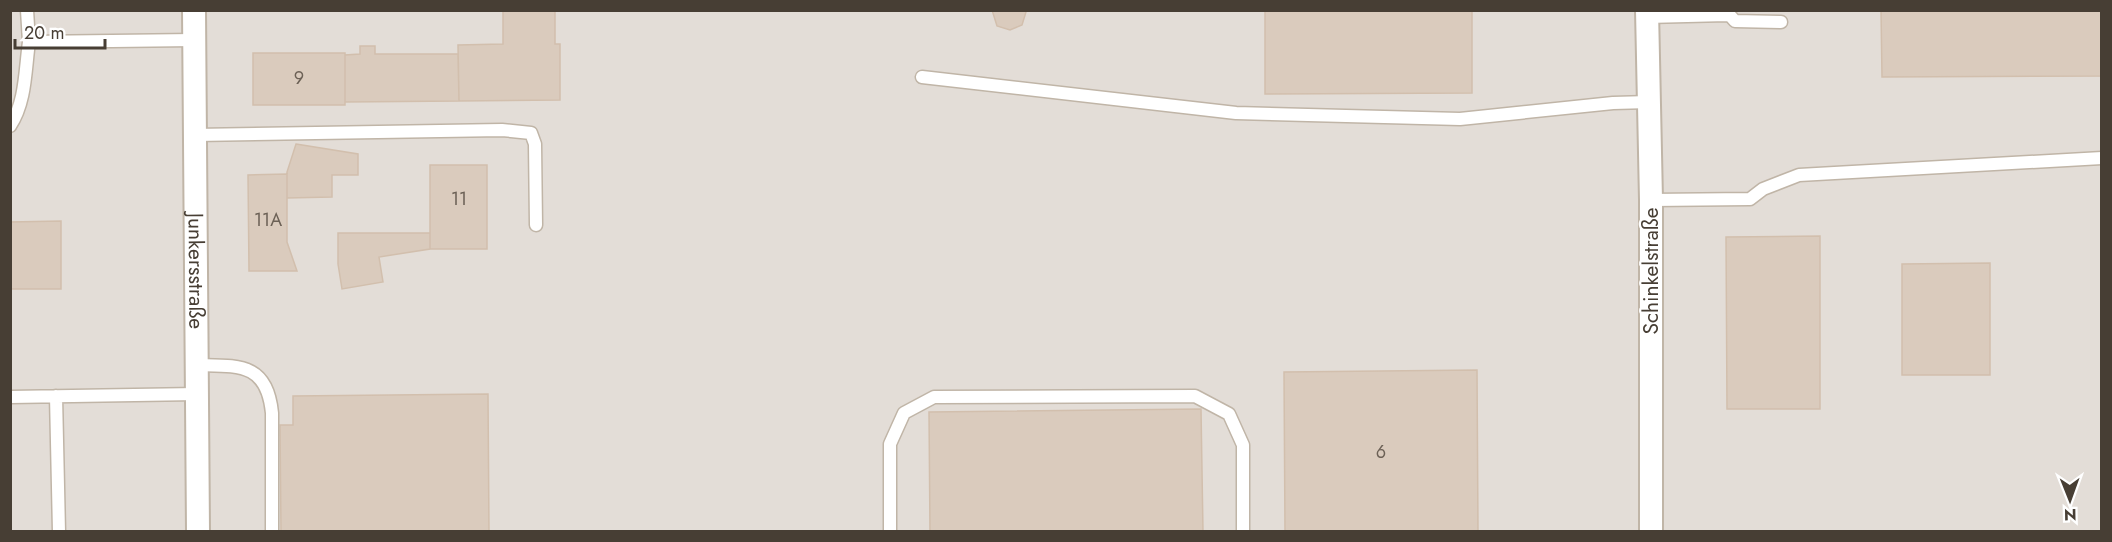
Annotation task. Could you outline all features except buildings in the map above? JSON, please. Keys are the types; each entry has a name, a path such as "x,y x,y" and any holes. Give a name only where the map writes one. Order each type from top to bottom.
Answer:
{"street":[{"name":"Junkersstraße","path":"194,10 198,531"},
{"name":"Schinkelstraße","path":"1647,14 1651,200 1651,531"}],"lane":[{"path":"10,126 17,116 23,91 28,42 27,10"},
{"path":"1647,14 1726,13 1735,21 1781,22"},
{"path":"28,42 194,40"},
{"path":"922,77 1236,113 1460,118 1613,103 1649,102"},
{"path":"195,135 502,130 531,133 535,144 536,225"},
{"path":"1651,200 1750,199 1763,189 1799,175 2102,158"},
{"path":"196,365 244,368 258,376 266,387 272,413 272,531"},
{"path":"10,397 197,394"},
{"path":"56,396 59,531"},
{"path":"890,531 890,444 903,413 934,397 1195,396 1228,414 1243,446 1244,531"}],"shaded area":[{"path":"11,11 2101,11 2101,531 11,531"}]}
